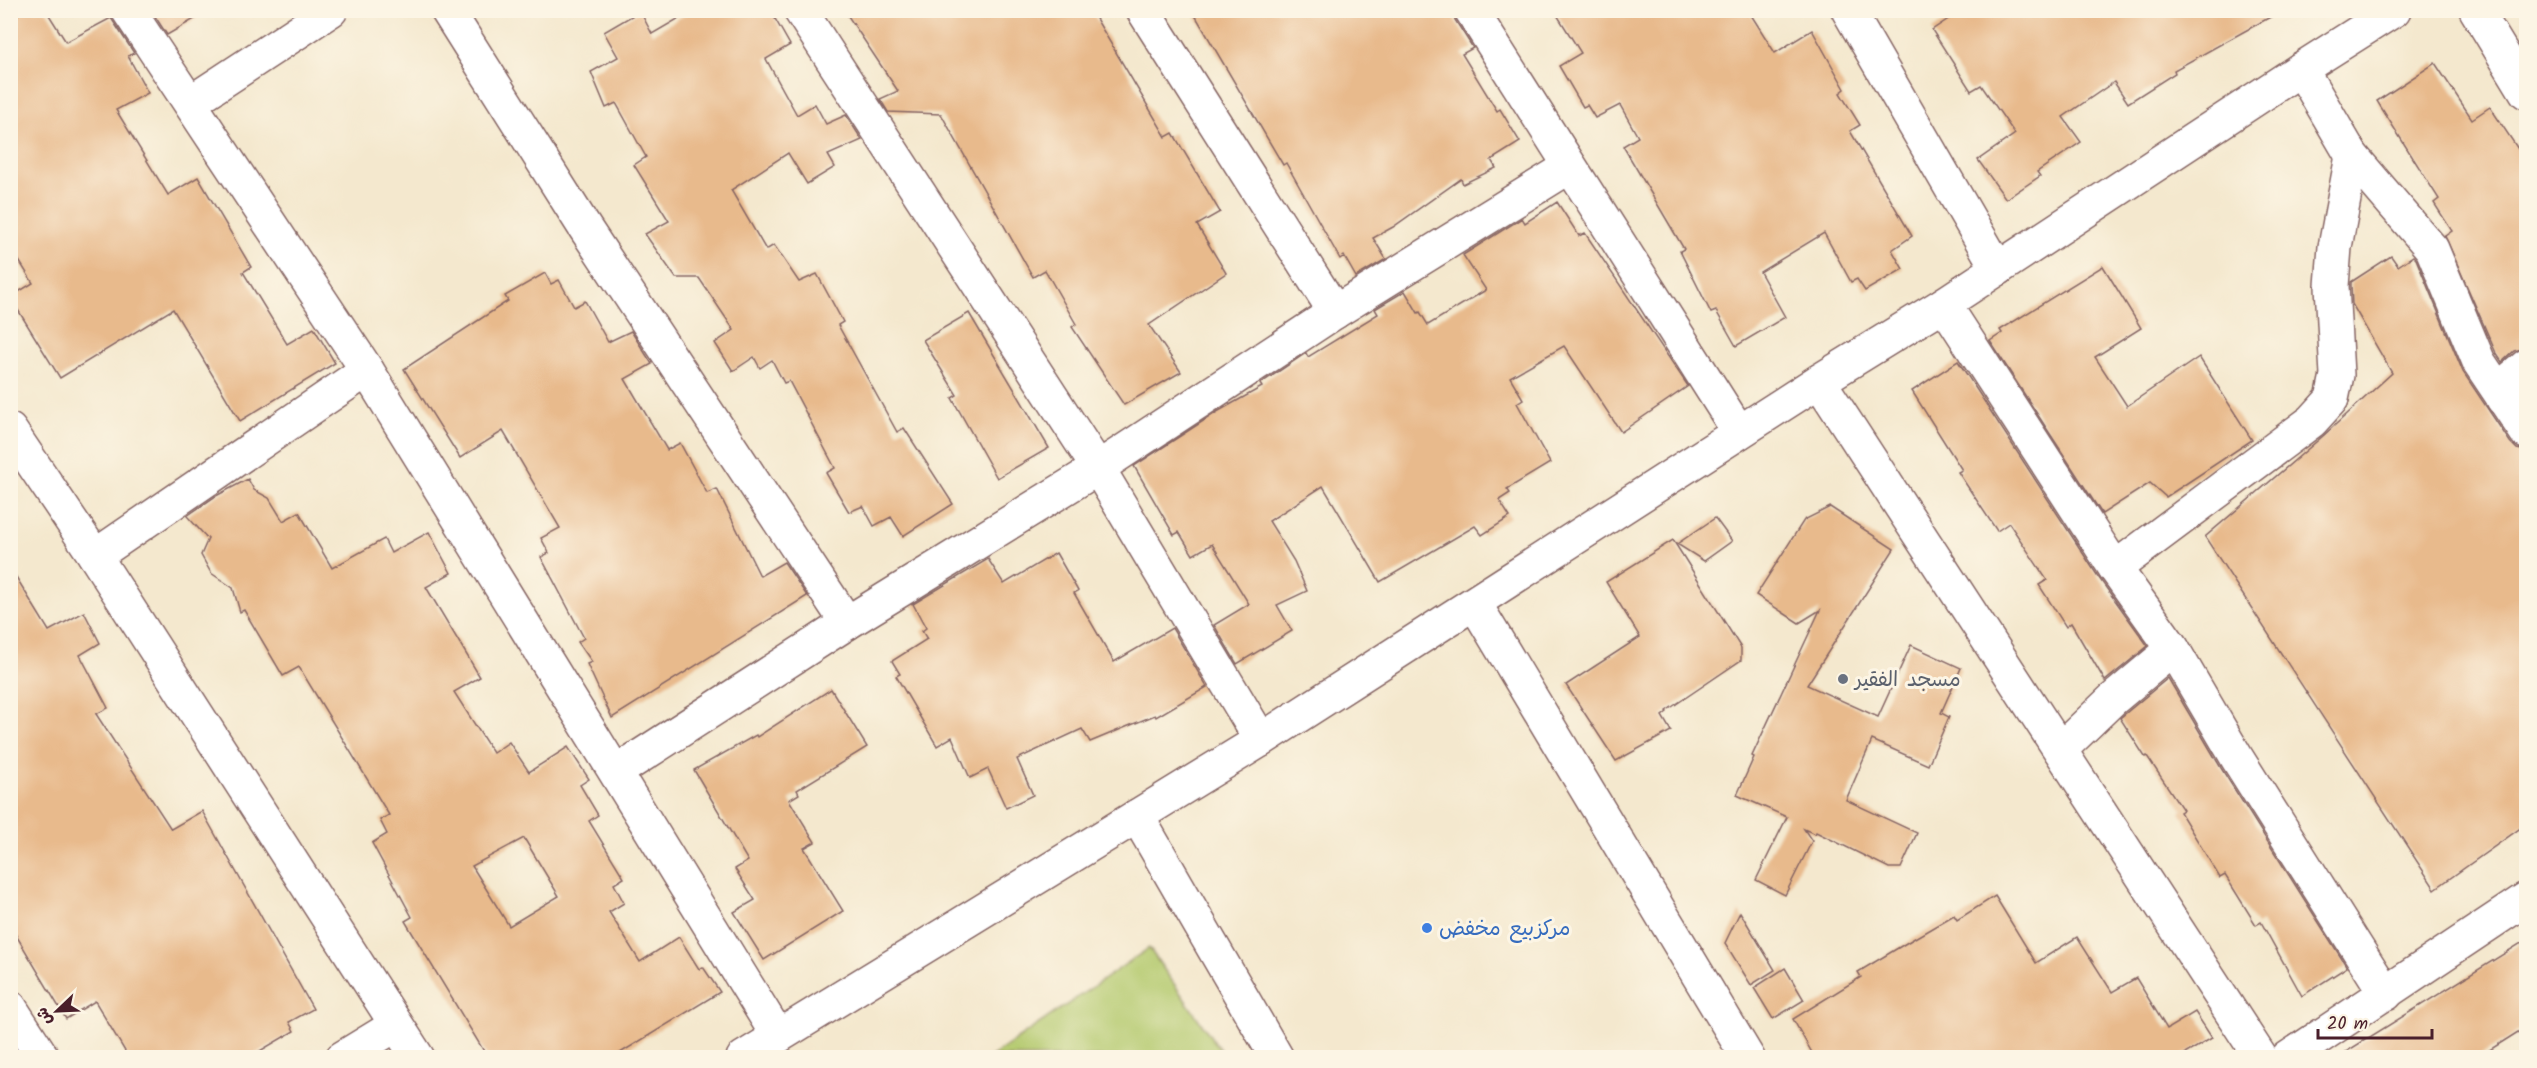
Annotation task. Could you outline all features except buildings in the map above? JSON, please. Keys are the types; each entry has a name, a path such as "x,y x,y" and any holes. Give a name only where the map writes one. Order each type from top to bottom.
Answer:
{"street":[{"path":"128,10 367,370 778,1036"},
{"path":"191,102 331,10"},
{"path":"447,10 585,228 847,623"},
{"path":"800,10 1098,468 1262,740"},
{"path":"1143,10 1335,312"},
{"path":"1471,10 1739,432"},
{"path":"1848,10 1998,269"},
{"path":"743,1058 1262,740 1739,432 1944,304 2394,10"},
{"path":"2476,10 2526,92"},
{"path":"2301,69 2352,156 2432,249 2479,362 2526,432"},
{"path":"2115,568 2312,421 2332,399 2337,375 2332,286 2335,246 2352,156"},
{"path":"616,772 847,623 1098,468 1335,312 1569,167"},
{"path":"1944,304 2115,568 2173,649 2237,758 2386,994"},
{"path":"2503,399 2507,382 2526,366"},
{"path":"95,556 367,370"},
{"path":"1819,381 2261,1058"},
{"path":"10,430 95,556 418,1058"},
{"path":"1475,604 1749,1058"},
{"path":"2061,749 2112,700 2173,649"},
{"path":"1137,816 1277,1058"},
{"path":"2288,1058 2526,899"},
{"path":"10,1007 43,1058"},
{"path":"342,1058 396,1025"}],"green space":[{"path":"1149,948 1225,1057 991,1057"}],"place":[{"name":"مسجد الفقير","path":"1843,679"},
{"name":"مركزبيع مخفض","path":"1427,928"}]}
